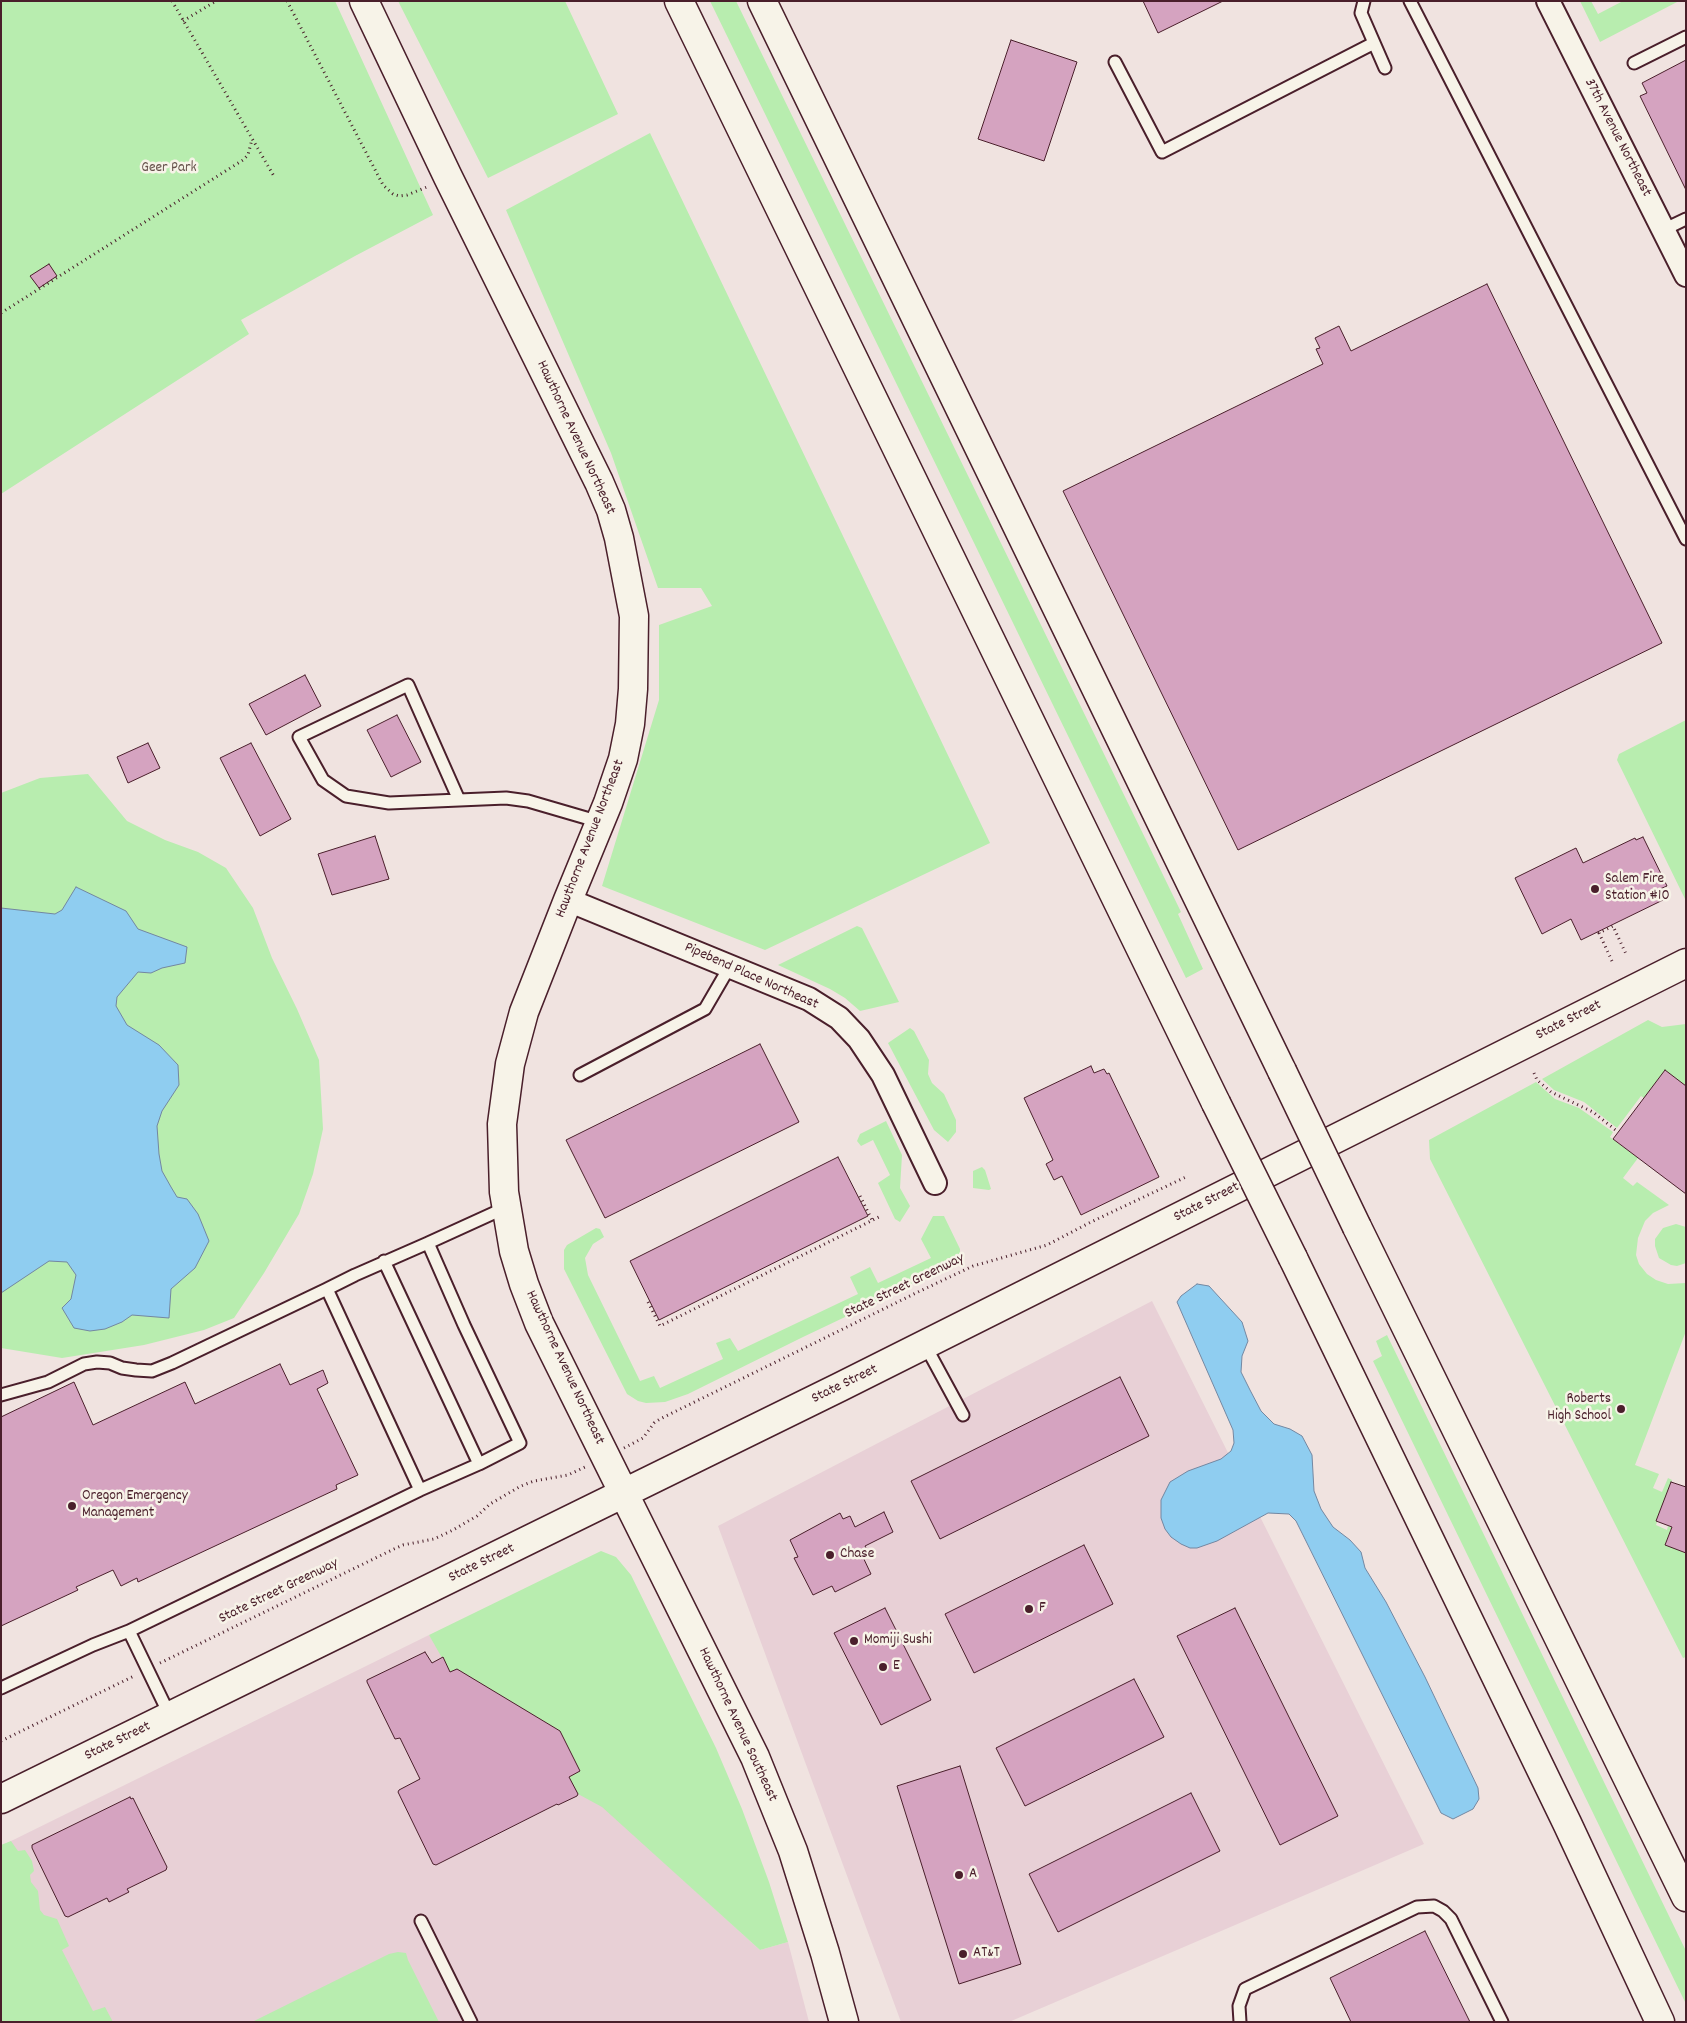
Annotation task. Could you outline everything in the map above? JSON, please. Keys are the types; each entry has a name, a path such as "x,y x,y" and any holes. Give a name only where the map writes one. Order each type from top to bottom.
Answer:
{"main road":[{"name":"Hawthorne Avenue Northeast","path":"364,1 448,177 599,482 611,510 625,561 634,616 635,659 630,724 623,759 600,822 524,1012 510,1064 502,1124 504,1192 514,1251 524,1284 540,1323 625,1494"},
{"path":"679,1 1293,1258 1567,1823 1660,2022"},
{"path":"762,1 1357,1227 1686,1897"},
{"name":"State Street","path":"1,1799 926,1345 1686,963"},
{"name":"Hawthorne Avenue Southeast","path":"625,1494 755,1756 793,1851 826,1953 844,2022"}],"street":[{"name":"37th Avenue Northeast","path":"1548,1 1686,275"},
{"name":"Pipebend Place Northeast","path":"568,900 809,999 838,1018 859,1039 883,1075 935,1183"}],"lane":[{"path":"1364,1 1361,13 1385,68"},
{"path":"1410,1 1686,540"},
{"path":"1634,63 1686,37"},
{"path":"1115,62 1162,152 1374,43"},
{"path":"1663,230 1686,219"},
{"path":"459,800 408,685 299,737 323,780 346,796 389,803 506,798 528,801 600,822"},
{"path":"580,1075 705,1009 730,966"},
{"path":"1,1395 48,1382 84,1364 110,1363 122,1368 152,1371 384,1261 507,1207"},
{"path":"1,1688 93,1645 129,1631 520,1443 464,1325 428,1243"},
{"path":"384,1261 479,1464"},
{"path":"328,1289 420,1490"},
{"path":"926,1345 963,1415"},
{"path":"129,1631 170,1716"},
{"path":"1240,2022 1239,2006 1245,1990 1417,1907 1434,1906 1443,1911 1451,1920 1502,2022"},
{"path":"421,1921 471,2022"}],"path":[{"path":"172,1 275,178"},
{"path":"183,21 216,1"},
{"path":"287,1 387,190 393,194 407,195 448,177"},
{"path":"1,313 239,163 248,155 252,139"},
{"path":"1612,961 1599,932 1613,926 1626,954"},
{"path":"1534,1073 1537,1080 1551,1092 1592,1112 1618,1132"},
{"name":"State Street Greenway","path":"643,1438 660,1419 958,1273 974,1266 1047,1245 1188,1176"},
{"path":"860,1196 872,1220"},
{"path":"648,1302 660,1326 881,1216"},
{"name":"State Street Greenway","path":"1,1741 394,1549 434,1539 453,1530 478,1516 490,1504 521,1486 534,1480 568,1475"}],"shaded area":[{"path":"1152,1301 1424,1844 1009,2022 901,2022 718,1526"},
{"path":"429,1635 457,1669 560,1731 580,1771 570,1776 760,1950 788,1942 809,2022 1,2022 1,1846"}],"green space":[{"name":"Geer Park","path":"1,1 335,1 433,215 241,320 249,334 1,494"},
{"path":"398,1 565,1 618,114 488,178"},
{"path":"710,1 736,1 1148,844 1181,912 1178,914 1203,969 1186,978"},
{"path":"1580,1 1591,1 1598,14 1623,1 1679,1 1600,42"},
{"path":"650,133 990,843 765,950 602,886 659,700 659,625 712,606 701,588 658,588 611,453 506,210"},
{"path":"1686,720 1686,901 1617,760 1619,754"},
{"path":"88,774 127,821 165,840 198,852 226,868 253,908 272,958 319,1060 323,1129 313,1174 299,1214 264,1273 234,1318 204,1330 144,1345 62,1358 1,1348 1,793 40,778"},
{"path":"857,926 862,928 899,1002 860,1011 845,998 830,989 778,965"},
{"path":"1648,1020 1662,1027 1686,1024 1686,1086 1644,1098 1641,1096 1617,1128 1584,1102 1554,1090 1542,1079"},
{"path":"910,1028 914,1031 929,1060 928,1074 932,1083 944,1094 956,1120 956,1132 948,1142 934,1130 888,1043"},
{"name":"Roberts High School","path":"1536,1082 1555,1099 1579,1108 1613,1132 1610,1137 1638,1158 1623,1178 1633,1186 1637,1182 1669,1205 1653,1213 1645,1221 1638,1238 1636,1255 1639,1264 1647,1274 1656,1280 1668,1284 1686,1283 1686,1331 1635,1465 1659,1474 1653,1488 1662,1492 1668,1478 1672,1480 1656,1525 1667,1530 1668,1526 1677,1529 1669,1535 1665,1544 1686,1553 1686,1657 1683,1658 1430,1159 1429,1140"},
{"path":"886,1121 902,1155 900,1188 910,1206 900,1222 895,1219 878,1183 890,1175 873,1140 861,1146 857,1141 860,1134"},
{"path":"982,1167 985,1170 991,1189 989,1190 973,1188 973,1171"},
{"path":"933,1216 944,1216 960,1249 957,1259 902,1290 688,1394 665,1402 646,1403 638,1401 627,1394 564,1269 564,1250 567,1245 596,1228 600,1229 604,1237 593,1244 585,1258 588,1275 640,1381 654,1376 660,1388 723,1359 716,1343 730,1338 738,1351 858,1294 850,1277 870,1267 878,1283 931,1258 921,1239"},
{"path":"1676,1224 1686,1227 1686,1263 1677,1266 1671,1265 1659,1258 1655,1246 1655,1239 1663,1228"},
{"path":"1387,1335 1686,1951 1686,2004 1373,1361 1382,1356 1376,1341"},
{"path":"601,1551 616,1557 631,1575 716,1748 742,1809 769,1882 788,1942 760,1950 602,1807 578,1794 569,1777 580,1771 560,1731 457,1669 450,1672 429,1635"},
{"path":"11,1841 18,1851 25,1850 32,1861 34,1871 30,1875 31,1882 38,1891 40,1910 44,1915 57,1919 69,1946 62,1950 93,2011 105,2007 113,2022 1,2022 1,1845"},
{"path":"406,1953 439,2022 252,2022 389,1954"}],"water":[{"path":"76,887 126,911 138,929 187,947 185,963 162,968 151,973 138,972 117,997 116,1006 127,1025 159,1045 178,1065 179,1085 162,1111 157,1126 159,1154 162,1171 171,1187 177,1197 187,1199 198,1214 209,1241 195,1268 171,1289 169,1318 132,1315 122,1322 105,1329 90,1331 74,1328 62,1308 71,1299 76,1275 67,1262 49,1261 1,1293 1,908 55,914 62,910"},
{"path":"1197,1284 1209,1286 1242,1322 1248,1341 1242,1356 1241,1372 1261,1411 1274,1424 1290,1429 1302,1436 1312,1455 1314,1491 1321,1509 1333,1527 1350,1540 1361,1552 1365,1568 1386,1602 1425,1677 1478,1788 1479,1799 1473,1809 1453,1819 1441,1813 1296,1521 1289,1514 1268,1513 1217,1541 1197,1548 1190,1548 1181,1544 1171,1537 1165,1529 1161,1518 1161,1500 1170,1482 1188,1471 1221,1459 1231,1451 1234,1443 1233,1430 1177,1302 1181,1296"}],"building":[{"path":"1143,1 1223,1 1158,33"},
{"path":"1011,40 1077,62 1044,161 978,139"},
{"path":"1686,60 1686,190 1640,96 1647,93 1642,83"},
{"path":"49,264 57,276 39,288 30,276"},
{"path":"1487,284 1662,643 1238,850 1063,491 1323,364 1316,349 1320,348 1315,338 1339,326 1351,351"},
{"path":"305,675 321,706 266,735 249,704"},
{"path":"397,715 421,762 391,777 367,730"},
{"path":"148,743 160,768 128,783 117,757"},
{"path":"251,743 291,819 260,836 220,758"},
{"path":"375,836 389,879 332,895 318,854"},
{"path":"1643,837 1667,886 1660,889 1665,899 1581,940 1571,919 1542,934 1515,878 1576,848 1583,863 1635,838 1636,840"},
{"path":"760,1044 799,1122 605,1218 566,1140"},
{"path":"1091,1066 1094,1073 1104,1069 1107,1074 1109,1073 1159,1177 1081,1215 1062,1176 1054,1180 1046,1164 1053,1160 1024,1098"},
{"path":"1665,1070 1686,1086 1686,1194 1613,1139"},
{"path":"838,1157 868,1216 659,1320 630,1261"},
{"path":"280,1364 290,1385 323,1370 328,1383 317,1389 358,1475 336,1485 337,1489 138,1582 137,1578 121,1586 113,1570 76,1587 78,1590 1,1626 1,1417 74,1382 93,1425 185,1382 195,1404"},
{"path":"1120,1377 1149,1436 940,1539 911,1481"},
{"path":"1671,1482 1686,1487 1686,1553 1665,1545 1672,1527 1656,1521"},
{"name":"Chase","path":"884,1512 893,1532 865,1546 867,1550 861,1553 871,1574 835,1592 832,1586 813,1595 794,1558 798,1557 790,1540 840,1513 843,1519 850,1516 855,1527"},
{"name":"F","path":"1084,1545 1113,1604 974,1673 945,1614"},
{"name":"E","path":"885,1608 931,1700 881,1725 834,1633"},
{"path":"1235,1608 1338,1816 1280,1845 1177,1636"},
{"path":"425,1652 432,1663 443,1657 450,1672 457,1669 560,1731 580,1771 569,1777 578,1794 577,1796 557,1804 436,1865 433,1864 398,1792 420,1779 400,1738 395,1739 367,1682 367,1680"},
{"path":"1134,1679 1164,1737 1025,1806 996,1748"},
{"name":"A","path":"960,1766 1021,1964 959,1984 897,1786"},
{"path":"1191,1793 1220,1851 1058,1932 1029,1874"},
{"path":"130,1797 131,1799 133,1798 167,1867 166,1870 127,1889 129,1892 109,1902 107,1898 68,1917 65,1916 32,1845"},
{"path":"1425,1931 1470,2022 1351,2022 1330,1978"}],"place":[{"name":"Salem Fire Station #10","path":"1595,889"},
{"name":"Roberts High School","path":"1621,1409"},
{"name":"Oregon Emergency Management","path":"72,1506"},
{"name":"Chase","path":"830,1555"},
{"name":"F","path":"1029,1609"},
{"name":"Momiji Sushi","path":"854,1641"},
{"name":"E","path":"883,1667"},
{"name":"A","path":"959,1875"},
{"name":"AT&T","path":"963,1954"}]}
